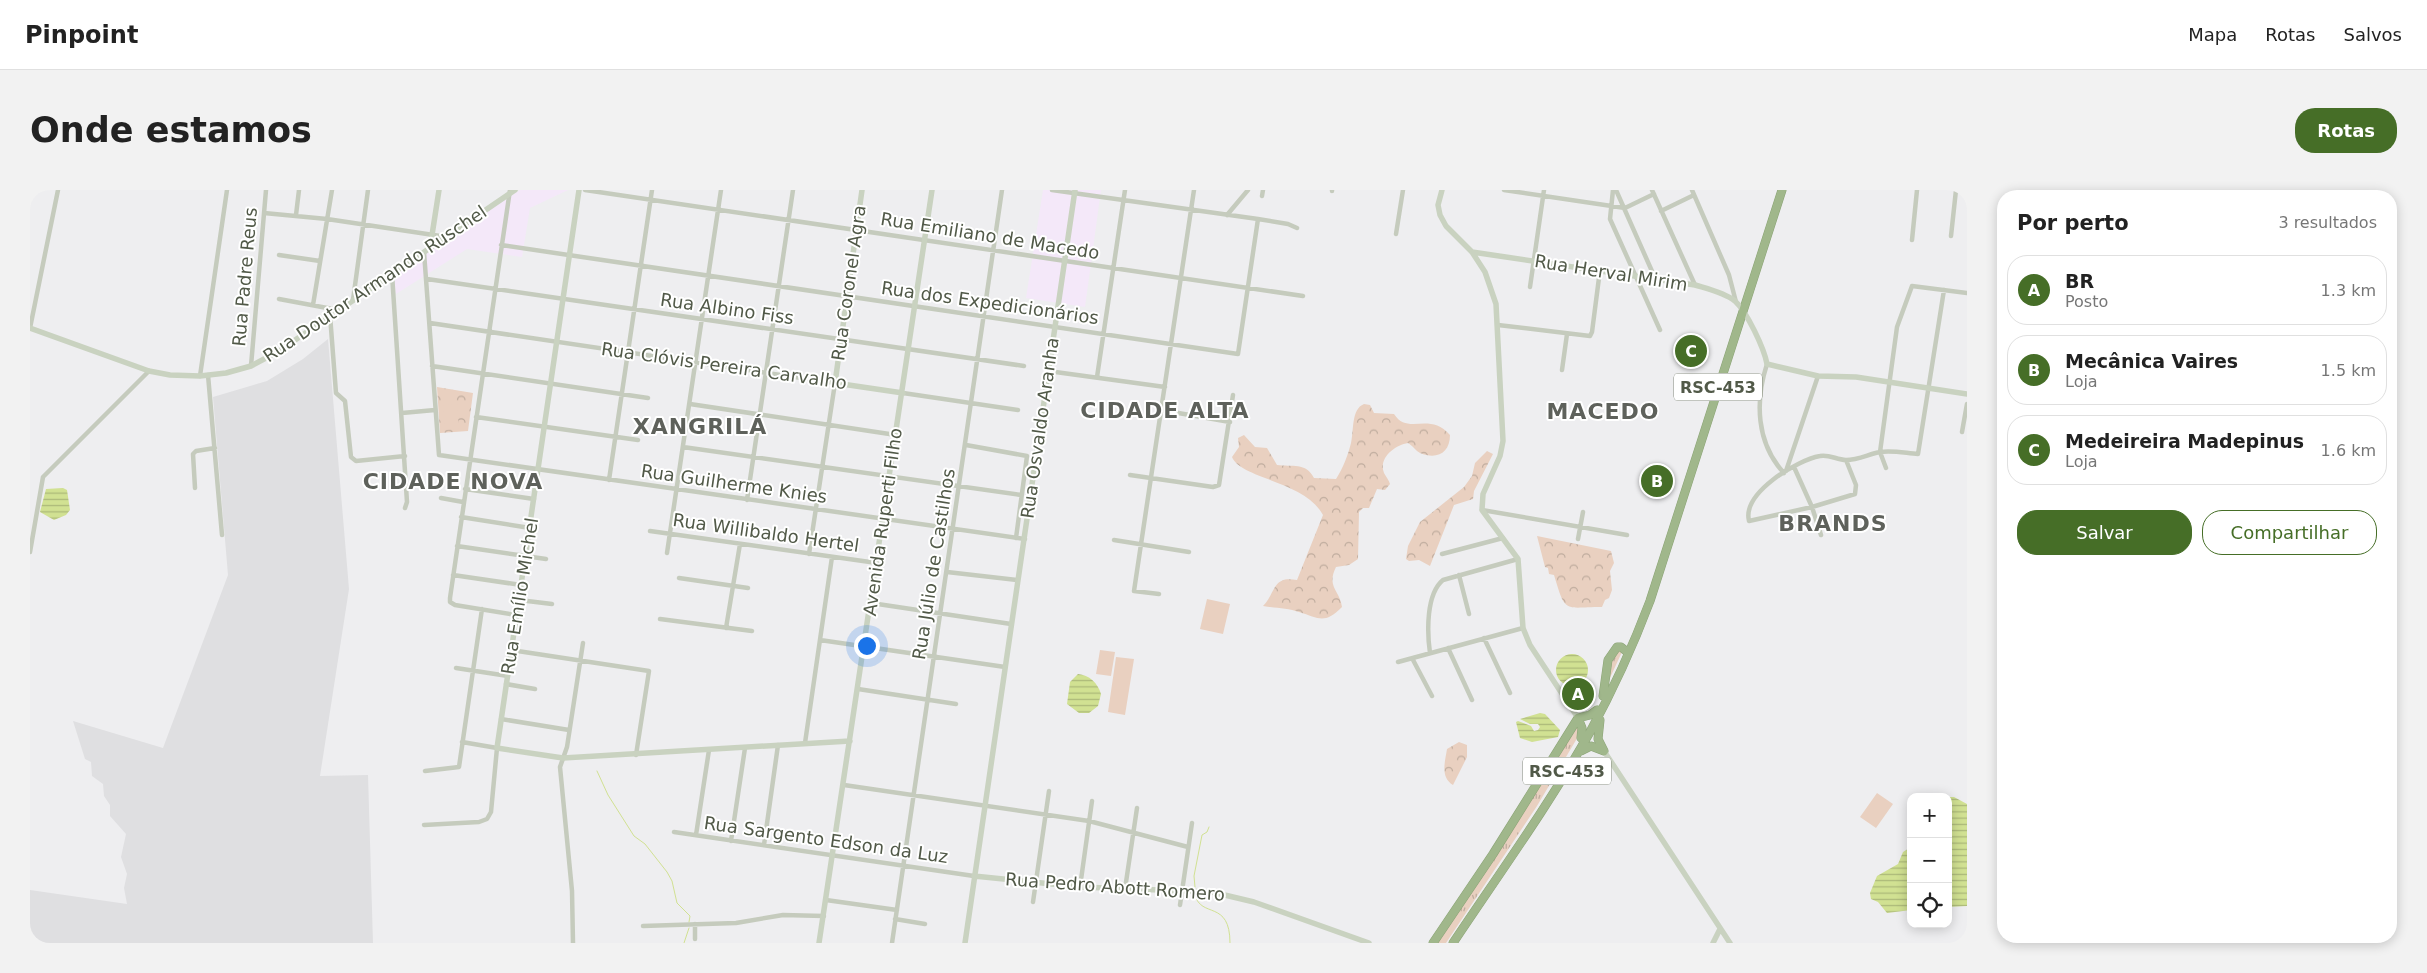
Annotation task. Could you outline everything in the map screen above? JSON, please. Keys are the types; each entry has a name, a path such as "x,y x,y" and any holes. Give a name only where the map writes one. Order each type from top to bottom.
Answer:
{"highway":[{"name":"RSC-453","path":"1449,943 1544,799 1624,664 1655,585 1782,190"},
{"name":"RSC-453","path":"1453,943 1571,765 1604,699 1655,585"},
{"path":"1604,751 1597,735 1604,699 1608,660 1618,648 1622,647 1626,651 1624,664"},
{"path":"1433,943 1493,854 1578,718 1590,716 1597,710"},
{"path":"1578,718 1582,728 1581,738"},
{"path":"1571,765 1586,747 1593,746 1604,751"}],"main road":[{"path":"427,250 432,234 439,190"},
{"name":"Rua Doutor Armando Ruschel","path":"30,328 149,371 170,375 200,376 251,366 279,351 515,190"},
{"name":"Rua Emílio Michel","path":"497,748 571,255 579,190"},
{"name":"Rua Coronel Agra","path":"835,383 862,190"},
{"name":"Avenida Ruperti Filho","path":"821,943 932,190"},
{"path":"1442,190 1438,204 1440,215 1446,226 1472,252 1485,272 1493,289 1498,325 1503,441 1500,456 1483,494 1482,510 1518,558 1523,628 1530,645 1578,718"},
{"name":"Rua Osvaldo Aranha","path":"965,943 1075,192"},
{"name":"Rua Herval Mirim","path":"1472,252 1655,278 1695,285 1713,291 1736,302 1743,311 1763,350 1766,364"},
{"path":"1766,364 1818,376 1838,375 1967,394"},
{"name":"Rua Clóvis Pereira Carvalho","path":"835,383 903,393"},
{"path":"497,748 563,758 850,741"},
{"path":"1604,751 1730,943"},
{"name":"Rua Pedro Abott Romero","path":"974,876 1036,884 1182,890 1230,895 1369,943"},
{"path":"1713,943 1720,929"}],"street":[{"path":"30,328 58,190"},
{"path":"200,376 227,190"},
{"name":"Rua Padre Reus","path":"251,366 266,190"},
{"path":"296,215 299,190"},
{"path":"313,306 332,190"},
{"path":"353,300 368,190"},
{"name":"Rua Emiliano de Macedo","path":"585,190 1303,296"},
{"path":"610,480 652,190"},
{"path":"667,553 721,190"},
{"path":"748,500 793,190"},
{"name":"Rua Júlio de Castilhos","path":"892,943 954,529 1002,190"},
{"path":"1052,190 1258,219 1288,224 1297,228"},
{"path":"1097,377 1105,334 1125,190"},
{"path":"1159,594 1134,591 1194,190"},
{"path":"1227,215 1248,190"},
{"path":"1396,234 1403,190"},
{"path":"1504,190 1625,208 1653,192 1695,285"},
{"path":"1530,287 1544,190"},
{"path":"1615,190 1610,219 1660,330"},
{"path":"1615,190 1625,208 1655,278"},
{"path":"1692,190 1729,275 1736,302"},
{"path":"1912,240 1917,190"},
{"path":"1951,236 1957,190 1967,191"},
{"path":"510,192 494,289 450,598 452,604 516,615"},
{"path":"1661,211 1694,195"},
{"path":"264,213 327,219 447,237"},
{"path":"1247,288 1258,219"},
{"name":"Rua dos Expedicionários","path":"501,245 1238,354 1247,288"},
{"path":"402,413 435,410 427,250"},
{"path":"279,255 320,262"},
{"path":"1498,325 1590,336 1600,270"},
{"path":"392,274 408,502 405,508"},
{"name":"Rua Albino Fiss","path":"427,279 1024,366"},
{"path":"1886,468 1880,452 1897,327 1912,286 1967,293"},
{"path":"1846,460 1856,486 1855,494 1755,522 1749,521 1750,507 1759,492 1785,472 1821,456 1846,460 1880,452 1918,454 1944,290"},
{"path":"278,299 338,310"},
{"path":"330,315 336,393 345,401 350,454 353,460 405,456"},
{"name":"Rua Clóvis Pereira Carvalho","path":"430,322 835,383"},
{"path":"1562,370 1567,334"},
{"path":"1766,364 1760,421 1768,453 1785,472"},
{"path":"432,366 648,398"},
{"path":"30,552 40,483 43,477 149,371"},
{"path":"1048,371 1165,387"},
{"path":"208,375 222,535"},
{"path":"1785,472 1818,376"},
{"name":"Rua Coronel Agra","path":"809,554 835,383"},
{"name":"Rua Clóvis Pereira Carvalho","path":"903,393 1018,410"},
{"path":"1130,475 1213,487 1219,485 1233,395"},
{"path":"690,404 896,435"},
{"path":"1962,432 1967,404"},
{"name":"Rua Guilherme Knies","path":"435,410 439,455 1025,539"},
{"path":"1161,410 1230,422"},
{"path":"476,417 638,440"},
{"path":"966,445 1026,454 1016,538"},
{"path":"683,447 1021,496"},
{"path":"195,488 193,454 196,451 215,448"},
{"path":"1794,467 1812,507 1821,535"},
{"path":"465,489 534,498"},
{"path":"442,498 463,502"},
{"path":"1482,510 1627,535"},
{"path":"1578,540 1583,512"},
{"path":"461,517 530,528"},
{"name":"Rua Willibaldo Hertel","path":"650,531 877,563"},
{"path":"1442,554 1503,538"},
{"path":"1114,540 1189,552"},
{"path":"726,628 740,544"},
{"path":"457,546 546,559"},
{"path":"805,744 832,557"},
{"path":"1430,653 1427,624 1438,584 1443,580 1518,558"},
{"path":"947,572 1017,580"},
{"path":"453,575 521,585"},
{"path":"1460,575 1469,614"},
{"path":"679,578 748,588"},
{"path":"519,600 552,604"},
{"path":"871,603 1011,624"},
{"path":"425,771 459,767 482,609"},
{"path":"660,619 752,631"},
{"path":"1398,662 1523,628"},
{"path":"1484,638 1510,693"},
{"path":"820,640 1005,667"},
{"path":"574,943 572,890 560,767 570,730 583,643"},
{"path":"1448,648 1472,700"},
{"path":"511,650 649,671 636,755"},
{"path":"1412,658 1432,696"},
{"path":"456,668 508,676"},
{"path":"506,684 535,689"},
{"path":"858,689 956,704"},
{"path":"501,719 570,730"},
{"path":"462,742 497,748"},
{"path":"764,846 778,745"},
{"name":"Rua Emílio Michel","path":"424,825 479,822 487,819 491,812 497,748"},
{"path":"731,840 745,748"},
{"path":"696,835 709,750"},
{"path":"844,785 1089,821 1188,847"},
{"path":"1033,902 1049,791"},
{"path":"1080,887 1092,801"},
{"path":"1124,889 1136,808"},
{"path":"1180,904 1192,823"},
{"name":"Rua Sargento Edson da Luz","path":"674,832 974,876"},
{"path":"826,900 897,910"},
{"path":"643,926 736,923 783,915 824,916"},
{"path":"895,919 925,924"},
{"path":"695,924 695,939"}],"shaded area":[{"path":"520,190 568,190 530,208 522,257 467,249 396,294 394,275"},
{"path":"1043,190 1101,190 1085,307 1026,298"},
{"path":"328,339 349,589 320,776 368,775 373,943 30,943 30,890 127,904 124,888 127,874 121,857 126,834 110,816 110,805 104,796 103,784 92,776 91,762 85,759 73,721 163,748 228,575 213,397 267,381 303,359"},
{"path":"63,488 67,490 70,510 66,515 54,520 40,512 46,489"},
{"path":"1572,654 1584,658 1588,670 1584,682 1572,686 1560,682 1556,670 1560,658"},
{"path":"1078,674 1093,680 1101,694 1098,706 1089,713 1079,713 1067,704 1070,682"},
{"path":"1540,713 1545,714 1560,730 1558,737 1532,742 1520,738 1516,722 1531,726 1534,731 1538,730 1540,727 1538,724 1530,724 1520,719"},
{"path":"1952,797 1967,804 1967,906 1952,907"},
{"path":"1907,850 1907,910 1887,913 1878,902 1871,899 1870,893 1877,876 1898,864 1903,852"}],"green space":[{"path":"437,387 473,393 468,431 440,433"},
{"path":"457,404 459,429 445,430 443,405"},
{"path":"1364,404 1370,405 1374,413 1394,414 1406,423 1427,424 1442,428 1450,435 1448,446 1441,453 1432,456 1420,453 1408,443 1393,449 1386,457 1383,467 1390,484 1385,490 1377,489 1369,508 1363,508 1359,512 1358,559 1349,565 1336,567 1333,574 1333,584 1342,607 1336,613 1326,618 1317,618 1290,610 1263,606 1279,583 1289,579 1297,580 1323,515 1314,504 1302,495 1247,471 1238,464 1232,457 1239,447 1238,438 1244,435 1255,447 1267,448 1277,465 1303,467 1314,478 1336,479 1350,448 1355,415"},
{"path":"1487,451 1493,454 1474,491 1473,499 1454,505 1430,566 1419,560 1409,561 1406,559 1408,546 1420,522 1464,487 1472,476 1475,463"},
{"path":"1537,536 1611,551 1614,563 1610,571 1612,590 1602,607 1573,607 1564,603 1554,575 1549,574 1548,568 1545,567"},
{"path":"1207,599 1230,604 1223,634 1200,629"},
{"path":"1100,650 1115,652 1111,676 1096,674"},
{"path":"1616,650 1622,652 1609,680 1609,666"},
{"path":"1116,657 1134,659 1125,715 1108,712"},
{"path":"1577,727 1579,727 1579,735 1537,806 1446,943 1436,943"},
{"path":"1459,742 1467,745 1467,757 1453,785 1446,778 1444,769 1445,759 1447,749"},
{"path":"1877,793 1893,804 1876,828 1860,817"}],"waterway":[{"path":"597,771 608,795 634,836 645,844 667,872 672,881 677,903 690,916 689,922"},
{"path":"1195,887 1194,876 1202,835 1207,832 1209,827"},
{"path":"1195,895 1198,902 1221,915 1225,920 1229,929 1230,943"},
{"path":"684,943 689,928"}],"place":[{"name":"Medeireira Madepinus","path":"1691,351"},
{"name":"Mecânica Vaires","path":"1657,481"},
{"name":"BR","path":"1578,694"}],"district":[{"name":"CIDADE ALTA","path":"1165,410"},
{"name":"MACEDO","path":"1603,411"},
{"name":"XANGRILÁ","path":"700,426"},
{"name":"CIDADE NOVA","path":"453,481"},
{"name":"BRANDS","path":"1833,523"}]}
